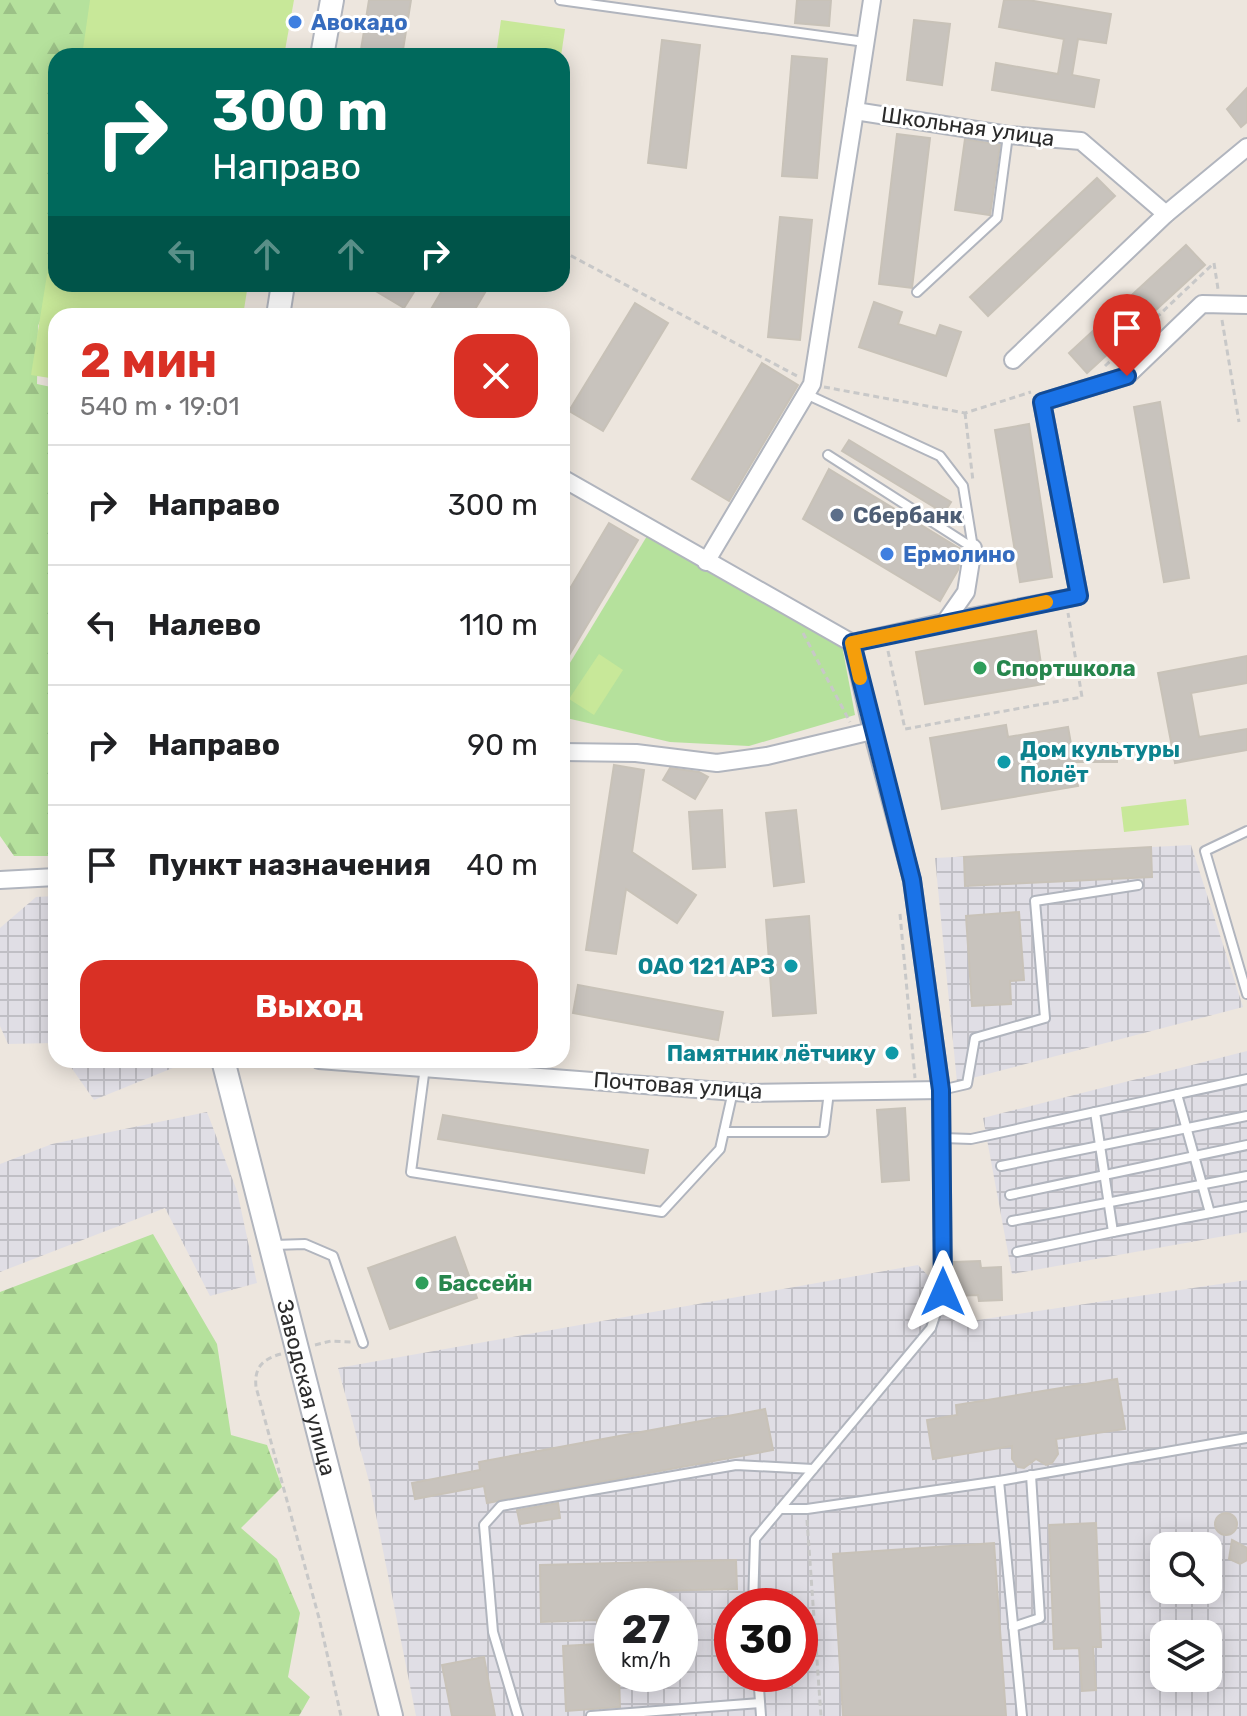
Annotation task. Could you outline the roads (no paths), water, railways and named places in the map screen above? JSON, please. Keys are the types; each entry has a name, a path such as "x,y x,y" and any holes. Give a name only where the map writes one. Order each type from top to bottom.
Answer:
{"main road":[{"path":"323,48 332,0"},
{"name":"Заводская улица","path":"225,1068 391,1716"}],"street":[{"name":"Школьная улица","path":"872,0 855,111 1008,135 1081,141 1166,214"},
{"path":"706,562 809,389 855,111"},
{"path":"1013,360 1166,214 1247,147"},
{"path":"570,483 852,643 1079,596 1042,402 1127,376 1202,304 1247,305"},
{"path":"945,622 966,592 973,548"},
{"path":"852,643 864,733 912,880 941,1090 943,1292"},
{"path":"570,752 636,753 717,763 767,756 864,733"},
{"path":"0,880 48,877"},
{"name":"Почтовая улица","path":"532,1068 733,1091 941,1090"}],"lane":[{"path":"560,0 866,42"},
{"path":"917,292 997,218 1008,135"},
{"path":"809,389 940,456 963,486 973,548"},
{"path":"828,455 973,548"},
{"path":"1247,831 1205,851 1247,994"},
{"path":"941,1090 967,1084 975,1038 1045,1018 1035,901 1138,885"},
{"path":"425,1068 411,1172 662,1212 720,1149 733,1091"},
{"path":"943,1138 971,1139 1247,1079"},
{"path":"724,1132 824,1132 829,1092"},
{"path":"1177,1094 1210,1213"},
{"path":"1095,1112 1113,1232"},
{"path":"1001,1166 1247,1116"},
{"path":"1010,1195 1247,1145"},
{"path":"1012,1221 1247,1176"},
{"path":"1017,1252 1247,1206"},
{"path":"269,1246 305,1244 333,1256 363,1343"},
{"path":"754,1588 755,1539 931,1328 943,1292"},
{"path":"780,1509 807,1509 999,1481 1247,1438"},
{"path":"518,1716 493,1632 484,1525 501,1506 736,1465 813,1469"},
{"path":"1013,1627 1040,1618 1031,1475"},
{"path":"999,1481 1022,1716"},
{"path":"759,1692 761,1716"},
{"path":"591,1716 760,1703"}],"place":[{"name":"Авокадо","path":"295,22"},
{"name":"Сбербанк","path":"837,515"},
{"name":"Ермолино","path":"887,554"},
{"name":"Спортшкола","path":"980,668"},
{"name":"Дом культуры Полёт","path":"1004,762"},
{"name":"OAO 121 АРЗ","path":"791,966"},
{"name":"Памятник лётчику","path":"892,1053"},
{"name":"Бассейн","path":"422,1283"}]}
